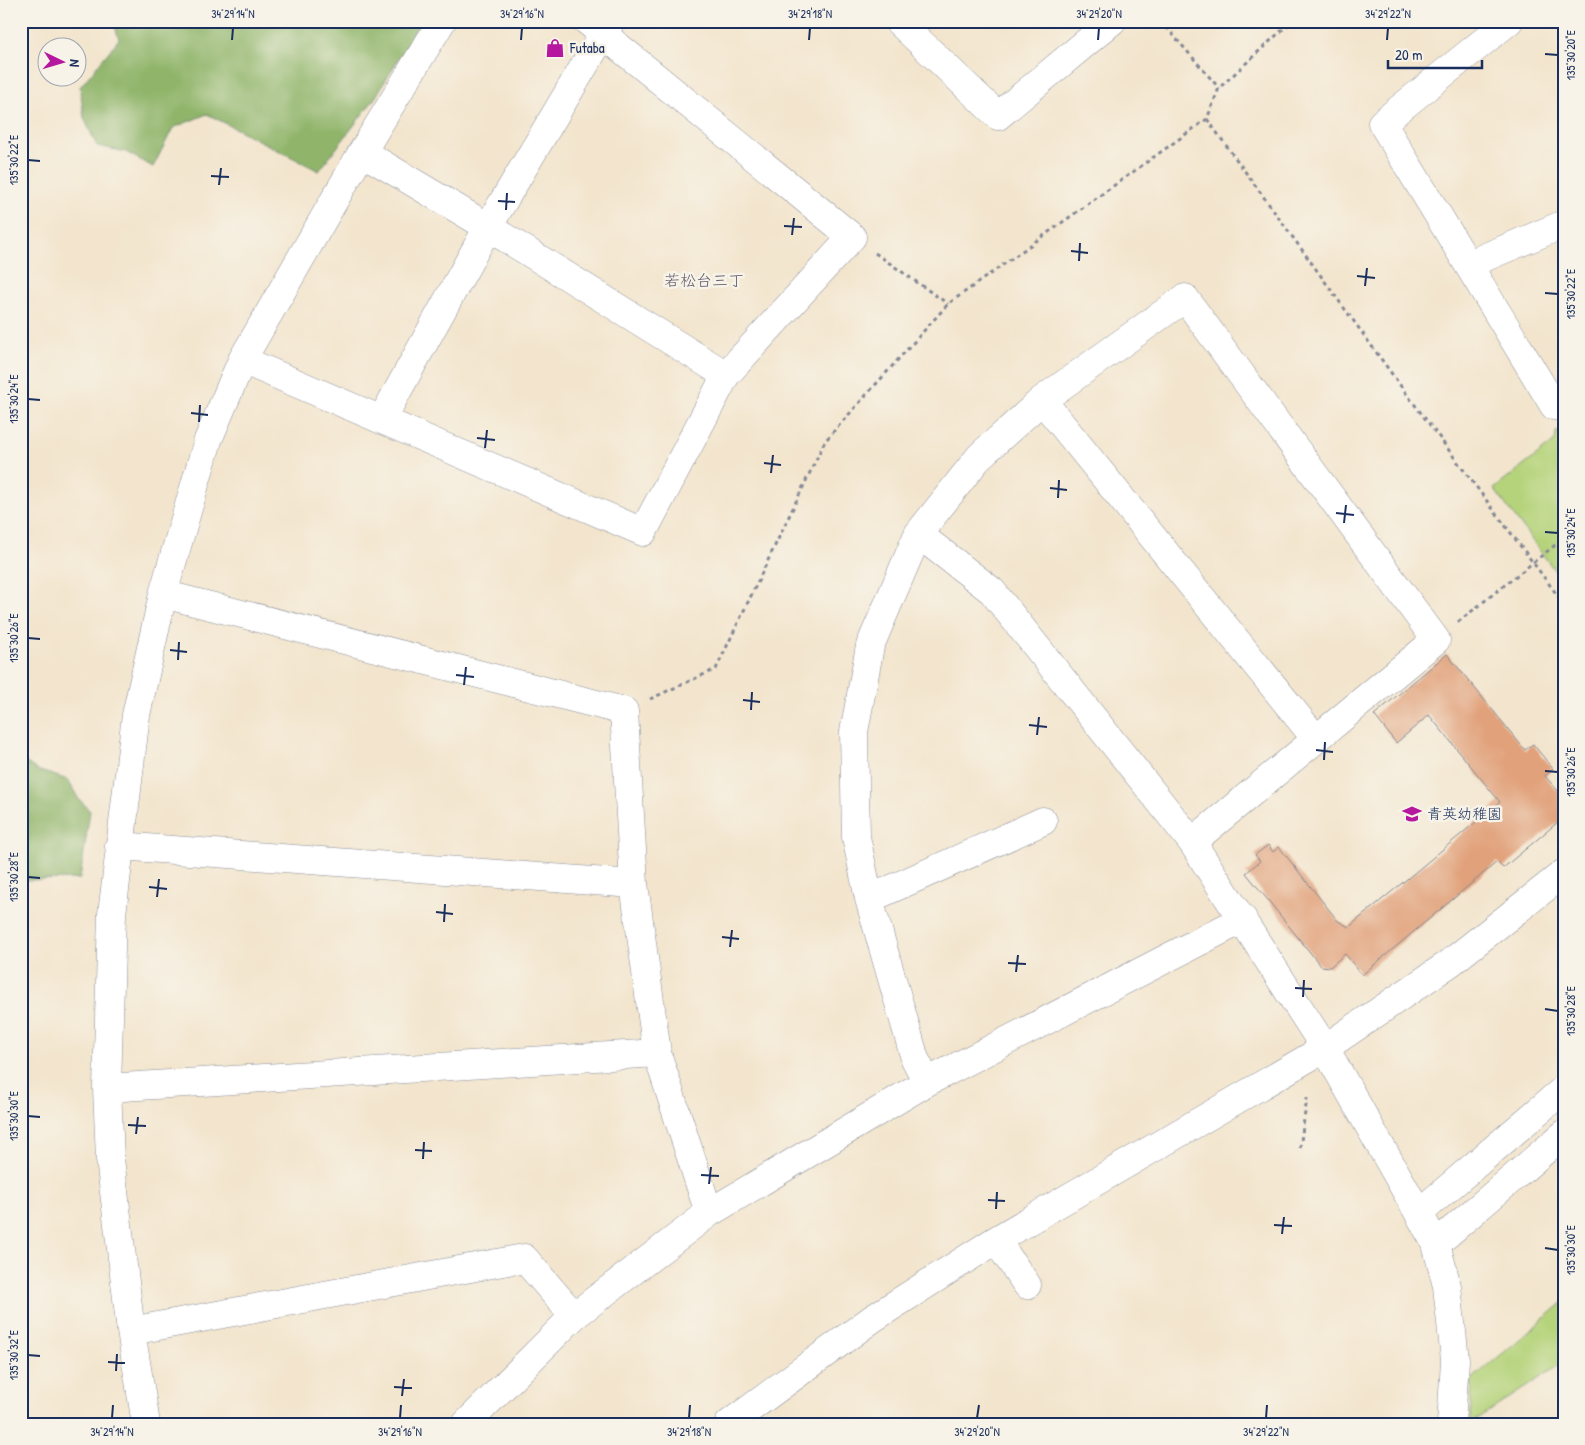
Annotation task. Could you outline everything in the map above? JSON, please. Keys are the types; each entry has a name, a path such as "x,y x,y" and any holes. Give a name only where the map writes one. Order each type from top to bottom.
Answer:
{"street":[{"path":"146,1424 131,1331 110,1159 107,1088 112,914 136,715 163,594 208,440 242,360 362,152 442,21"},
{"path":"898,21 998,116 1112,21"},
{"path":"1509,21 1382,123 1554,406 1564,404"},
{"path":"242,360 643,532 726,375 852,237 601,26 382,419"},
{"path":"362,152 488,227 726,375"},
{"path":"1469,264 1564,224"},
{"path":"927,1082 915,1060 869,899 856,837 854,732 870,646 918,534 980,456 1042,400 1185,298 1436,640 1192,842"},
{"path":"1042,400 1316,739"},
{"path":"918,534 992,591 1192,842 1244,919 1325,1048 1436,1244 1447,1286 1455,1360 1451,1424"},
{"path":"163,594 624,711 634,884 657,1053 709,1214"},
{"path":"869,899 1043,821"},
{"path":"119,846 634,884"},
{"path":"730,1424 872,1319 996,1240 1325,1048 1450,963 1564,873"},
{"path":"466,1424 574,1316 709,1214 927,1082 1244,919"},
{"path":"107,1088 657,1053"},
{"path":"1419,1213 1564,1090"},
{"path":"1436,1244 1564,1134"},
{"path":"996,1240 1027,1285"},
{"path":"131,1331 524,1258 574,1316"}],"path":[{"path":"1161,21 1218,88"},
{"path":"624,711 716,669 826,441 948,304 1208,119 1218,88 1292,21"},
{"path":"1208,119 1564,604"},
{"path":"852,237 948,304"},
{"path":"1436,640 1564,538"},
{"path":"1300,1148 1307,1098"}],"green space":[{"path":"113,21 421,21 375,98 319,171 207,114 173,128 153,167 126,152 97,146 84,118 80,88 88,88 88,77 119,39"},
{"path":"1564,430 1564,583 1494,489 1555,441 1556,432"},
{"path":"21,759 37,770 68,780 78,798 90,811 80,879 21,880"},
{"path":"1564,1302 1564,1362 1470,1424 1472,1379"}],"building":[{"path":"1447,654 1525,750 1533,744 1553,769 1545,776 1564,798 1564,817 1503,868 1497,862 1362,975 1345,954 1330,967 1321,966 1246,873 1260,861 1255,855 1268,845 1273,852 1279,847 1338,921 1349,927 1500,802 1429,715 1396,743 1374,715"}],"place":[{"name":"Futaba","path":"555,48"},
{"name":"青英幼稚園","path":"1412,814"}],"district":[{"name":"若松台三丁","path":"704,280"}]}
